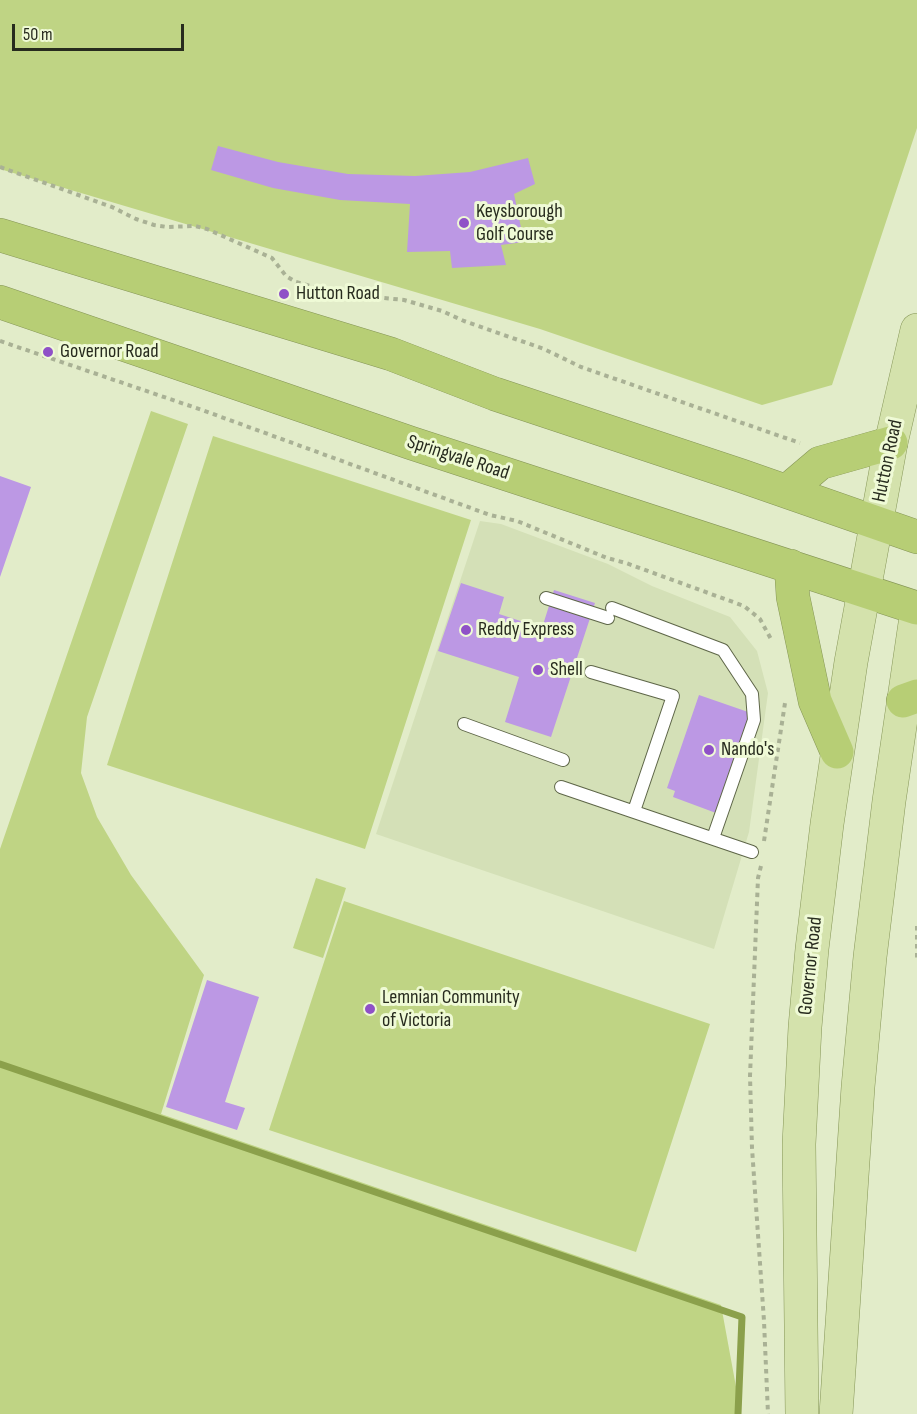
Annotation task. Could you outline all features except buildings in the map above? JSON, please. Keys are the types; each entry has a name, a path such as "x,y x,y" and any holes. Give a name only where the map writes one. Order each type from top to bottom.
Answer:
{"highway":[{"path":"0,235 391,354 516,401 787,491 917,537"},
{"name":"Springvale Road","path":"0,302 411,443 917,609"},
{"path":"787,491 820,463 891,443"},
{"path":"790,566 793,597 782,637 815,701 837,752"}],"main road":[{"name":"Hutton Road","path":"876,523 891,443 917,330"},
{"name":"Governor Road","path":"802,1414 800,1088 812,949 837,752 876,523"},
{"path":"836,1414 858,1087 870,957 910,698 917,609"}],"lane":[{"path":"546,598 610,613 723,650 752,694 754,720 713,838"},
{"path":"591,672 673,696 634,811"},
{"path":"464,724 563,760"},
{"path":"561,787 759,852"}],"path":[{"path":"0,167 112,207 154,225 195,226 207,229 272,258 286,276 296,282 336,293 384,297 432,308 543,349 580,368 798,443 808,443"},
{"path":"0,341 202,410 490,515 517,522 607,558 744,606 782,637"},
{"path":"768,1414 752,1148 750,1076 759,852 785,715 786,694"},
{"path":"917,926 917,959"}],"shaded area":[{"path":"480,521 501,524 608,564 652,586 730,617 757,651 768,693 749,832 714,949 376,834"}],"green space":[{"name":"Keysborough Golf Course","path":"0,0 917,0 917,128 832,385 762,405 540,329 0,169"},
{"path":"151,411 188,424 87,717 81,773 97,817 131,875 204,975 161,1114 721,1305 741,1414 0,1414 0,849"},
{"path":"213,436 471,520 365,849 107,765"},
{"path":"316,878 346,888 323,958 293,948"},
{"path":"344,901 710,1024 636,1252 269,1130"}],"waterway":[{"path":"0,1064 742,1317 738,1414"}],"place":[{"name":"Keysborough Golf Course","path":"464,223"},
{"name":"Hutton Road","path":"284,294"},
{"name":"Governor Road","path":"48,352"},
{"name":"Reddy Express","path":"466,630"},
{"name":"Shell","path":"538,670"},
{"name":"Nando's","path":"709,750"},
{"name":"Lemnian Community of Victoria","path":"370,1009"}]}
